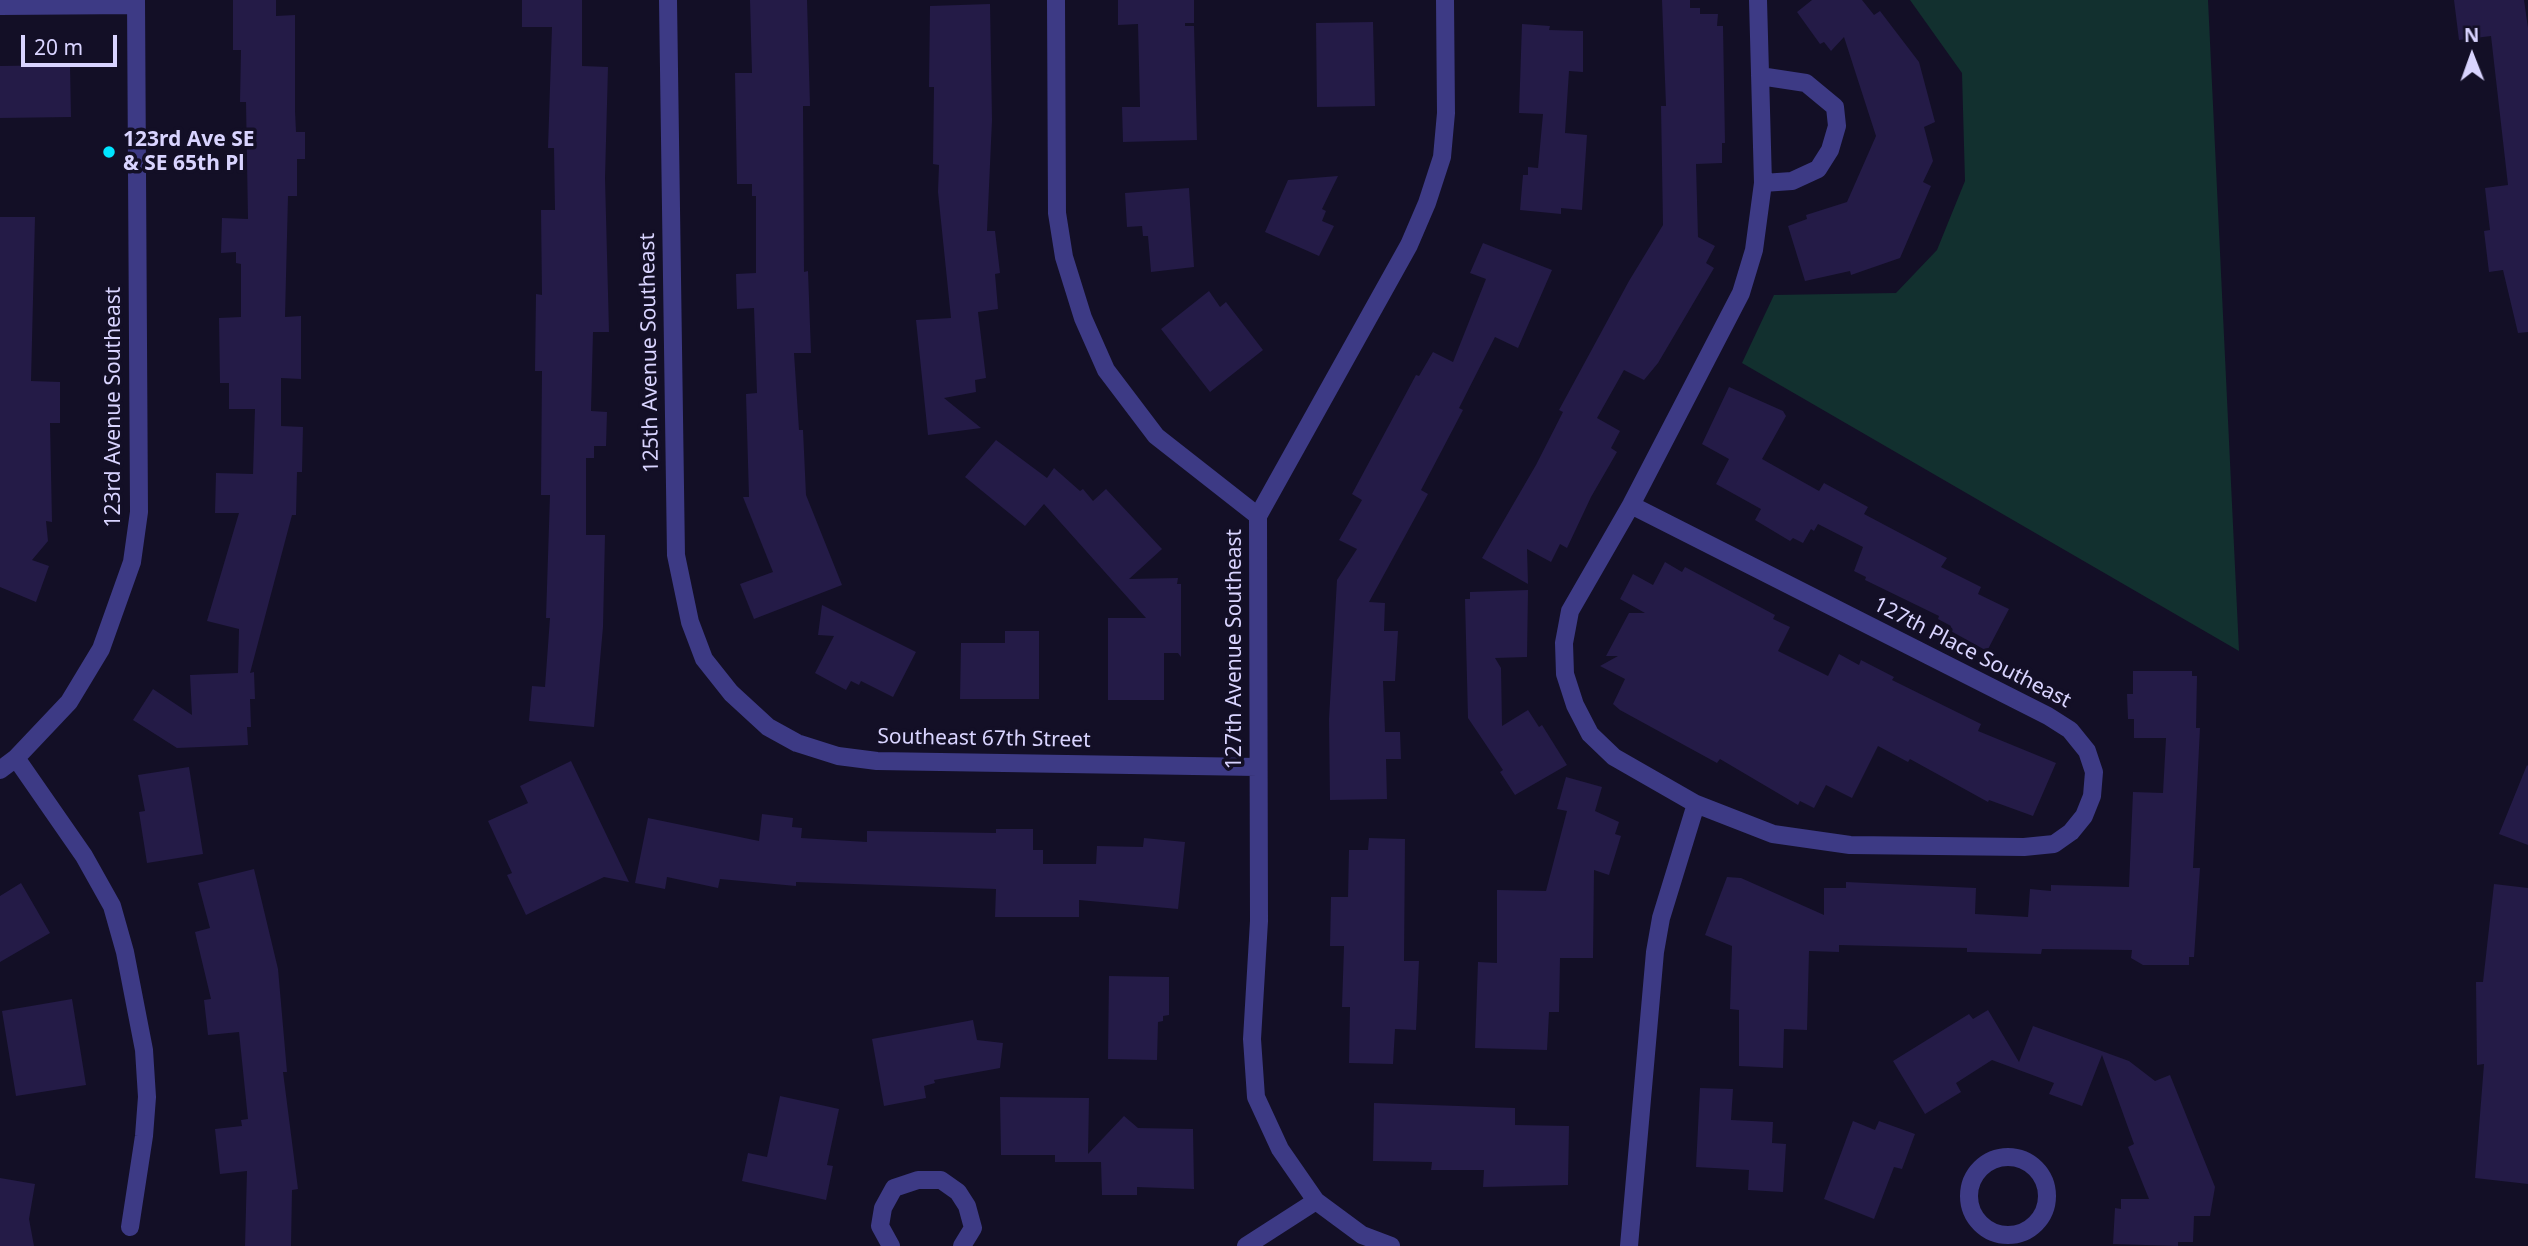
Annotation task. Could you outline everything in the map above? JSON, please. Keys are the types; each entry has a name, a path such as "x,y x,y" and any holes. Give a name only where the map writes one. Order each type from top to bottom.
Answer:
{"street":[{"name":"125th Avenue Southeast","path":"668,0 676,555 690,622 704,659 731,692"},
{"path":"1056,0 1057,214 1065,257 1083,318 1106,370 1156,436 1258,516"},
{"name":"127th Avenue Southeast","path":"1391,1246 1362,1235 1316,1201 1280,1149 1256,1097 1252,1039 1259,921 1258,516 1409,245 1427,203 1442,157 1445,124 1445,0"},
{"name":"127th Place Southeast","path":"1631,505 2048,716 2070,730 2087,751 2094,772 2092,796 2084,816 2071,832 2054,844 2024,847 1850,845 1773,834 1696,804 1614,757 1590,734 1574,705 1565,674 1564,643 1570,611 1631,505 1741,293 1756,240 1763,183 1758,0"},
{"path":"0,6 136,2"},
{"name":"123rd Avenue Southeast","path":"0,769 16,758 69,702 101,649 132,562 139,512 136,2"},
{"path":"1760,76 1806,83 1835,107 1837,126 1830,150 1818,169 1793,181 1763,183"},
{"name":"Southeast 67th Street","path":"731,692 768,727 797,743 838,756 877,761 1257,766"},
{"path":"16,758 84,856 101,886 112,906 125,952 144,1050 147,1097 130,1227"},
{"path":"1629,1246 1655,952 1661,918 1696,804"},
{"path":"2002,1157 2029,1162 2039,1171 2046,1183 2045,1210 2038,1222 2027,1231 1988,1238 1971,1209 1971,1181 1978,1169 2002,1157"},
{"path":"891,1246 880,1226 883,1208 894,1188 918,1180 930,1180 941,1181 950,1186 958,1192 967,1206 973,1228 962,1246"},
{"path":"1246,1246 1316,1201"}],"green space":[{"path":"1910,0 2208,0 2239,651 1742,363 1774,295 1896,293 1937,250 1965,181 1962,73"}],"building":[{"path":"233,0 276,0 276,16 295,15 296,132 305,132 305,159 297,159 297,196 288,196 285,317 301,316 301,379 281,378 281,426 303,427 302,472 297,472 296,515 292,515 250,673 254,672 255,699 250,699 251,727 247,727 248,745 177,748 133,720 153,689 192,715 190,675 238,673 239,629 207,621 239,513 215,513 216,473 253,474 255,409 229,409 229,383 220,383 219,318 241,317 241,264 236,263 236,252 221,253 222,218 248,219 246,102 240,102 241,50 233,50"},
{"path":"522,0 582,0 582,66 608,67 605,178 609,332 593,332 591,411 607,412 606,446 594,446 594,458 586,458 586,535 605,535 603,627 594,727 529,721 532,686 545,687 550,618 546,618 550,495 541,495 542,371 535,371 536,294 542,295 541,210 555,210 554,148 548,148 552,27 522,27"},
{"path":"750,0 807,0 810,106 803,106 804,272 808,271 811,353 794,353 799,430 803,430 806,495 842,585 754,619 740,584 773,572 743,497 749,497 746,394 757,393 754,308 737,309 736,274 756,273 756,196 752,196 752,184 737,184 735,73 752,73"},
{"path":"1118,0 1194,0 1194,23 1185,23 1185,26 1194,26 1197,140 1123,142 1122,107 1140,107 1138,24 1118,25"},
{"path":"1662,0 1690,0 1690,8 1700,8 1700,14 1718,14 1717,26 1723,26 1725,143 1722,143 1722,163 1696,164 1698,237 1715,246 1706,263 1714,268 1658,363 1644,380 1624,370 1597,418 1620,431 1611,448 1617,452 1591,497 1567,548 1560,544 1551,562 1527,549 1528,584 1482,558 1536,465 1563,412 1559,410 1629,281 1663,225 1661,106 1666,106"},
{"path":"1812,0 1862,0 1874,15 1880,11 1919,62 1935,122 1924,127 1933,161 1923,182 1931,186 1900,258 1851,275 1850,271 1805,281 1788,226 1807,219 1806,215 1847,202 1876,136 1844,37 1831,51 1824,42 1820,44 1797,12"},
{"path":"2454,0 2524,0 2528,28 2528,332 2518,333 2503,270 2489,272 2484,231 2490,230 2485,188 2508,185 2491,36 2459,40"},
{"path":"990,4 992,120 987,231 995,231 1000,273 995,274 998,309 978,312 986,378 975,380 976,392 944,398 981,428 928,435 916,320 951,318 938,192 939,165 933,164 934,87 929,87 930,6"},
{"path":"1373,22 1375,106 1317,107 1316,23"},
{"path":"1522,24 1550,26 1549,30 1583,31 1583,72 1569,71 1565,133 1587,135 1582,210 1561,208 1561,214 1520,210 1523,175 1528,175 1528,167 1538,168 1543,114 1519,113"},
{"path":"70,65 71,117 0,118 0,66"},
{"path":"1338,176 1322,209 1326,211 1322,221 1334,226 1319,256 1265,232 1288,180"},
{"path":"1189,188 1194,267 1151,272 1148,236 1143,236 1142,226 1127,227 1125,193"},
{"path":"0,217 35,217 31,381 60,382 60,423 50,423 52,522 46,521 48,541 32,560 49,566 36,602 0,587"},
{"path":"1483,243 1552,270 1518,348 1495,337 1459,408 1463,410 1421,490 1428,494 1369,602 1385,603 1384,631 1398,631 1395,681 1383,681 1385,732 1400,732 1401,759 1386,759 1387,799 1330,800 1329,719 1337,580 1357,549 1339,540 1362,500 1352,494 1416,375 1419,376 1433,352 1453,362 1486,279 1470,273"},
{"path":"1209,291 1220,307 1226,302 1263,350 1210,392 1161,329"},
{"path":"1729,387 1783,411 1786,416 1762,459 1819,491 1824,483 1868,507 1864,514 1947,558 1941,567 1981,587 1978,594 2009,609 1987,651 1949,630 1951,626 1938,619 1939,616 1865,580 1866,577 1854,571 1863,547 1818,524 1814,531 1811,529 1803,543 1793,538 1790,541 1755,520 1761,509 1716,484 1729,459 1702,444"},
{"path":"996,440 1047,478 1054,468 1080,491 1083,489 1093,501 1106,489 1162,549 1129,579 1178,578 1177,584 1181,584 1181,657 1178,653 1164,653 1164,700 1108,700 1108,618 1146,618 1044,504 1025,526 965,477"},
{"path":"1665,562 1682,572 1685,567 1775,615 1773,619 1790,627 1778,651 1828,676 1839,654 1859,665 1861,660 1894,677 1892,680 1981,724 1978,731 2056,763 2033,816 1989,800 1988,802 1910,759 1908,762 1878,746 1852,798 1826,785 1814,808 1800,801 1798,805 1720,759 1717,763 1620,710 1613,704 1625,679 1600,666 1618,656 1606,656 1629,613 1645,613 1620,599 1633,574 1653,585"},
{"path":"1528,590 1527,657 1495,658 1501,668 1502,726 1528,710 1539,727 1542,725 1567,765 1515,795 1500,772 1503,770 1468,718 1465,599 1470,599 1470,592"},
{"path":"822,605 916,652 893,697 861,681 859,685 851,681 846,690 815,673 834,636 818,635"},
{"path":"1005,631 1039,631 1039,699 960,699 961,643 1005,643"},
{"path":"2133,671 2192,671 2192,676 2197,676 2196,728 2200,728 2193,868 2200,868 2194,957 2189,957 2189,965 2143,965 2131,958 2132,950 2042,949 2041,954 1967,952 1967,948 1839,945 1839,952 1809,951 1807,1030 1784,1029 1783,1068 1739,1066 1739,1010 1730,1009 1732,946 1705,935 1727,877 1741,878 1824,915 1824,888 1846,888 1846,882 1976,888 1975,914 2028,917 2030,889 2051,891 2051,885 2129,887 2133,792 2163,793 2166,738 2134,738 2134,719 2128,719 2127,694 2133,694"},
{"path":"571,761 629,882 604,877 526,915 507,875 512,873 488,821 528,803 520,786"},
{"path":"2528,766 2528,845 2499,834"},
{"path":"189,767 203,854 147,863 139,812 145,811 138,775"},
{"path":"1566,777 1602,787 1595,811 1619,822 1615,834 1621,836 1609,875 1594,870 1593,958 1560,958 1559,1012 1549,1012 1547,1050 1475,1048 1478,962 1497,963 1497,890 1546,891 1567,811 1557,809"},
{"path":"762,814 793,818 792,827 802,828 801,838 867,842 867,831 996,833 996,829 1033,829 1033,850 1043,850 1043,864 1096,864 1097,846 1143,847 1144,838 1185,842 1178,909 1079,900 1079,917 995,917 996,889 796,882 796,886 720,879 718,888 667,877 665,889 635,883 648,818 759,841"},
{"path":"1369,838 1405,839 1404,961 1419,961 1416,1030 1395,1029 1393,1064 1349,1063 1350,1007 1342,1007 1344,946 1330,946 1331,897 1348,897 1349,850 1368,850"},
{"path":"254,869 278,969 287,1072 283,1072 298,1189 292,1190 291,1246 245,1246 247,1171 220,1174 215,1129 242,1126 241,1120 248,1119 239,1032 208,1035 204,1000 211,999 195,932 210,928 198,883"},
{"path":"21,883 50,933 0,962 0,896"},
{"path":"2494,884 2528,888 2528,1184 2475,1178 2484,1064 2477,1065 2476,982 2483,982"},
{"path":"1109,976 1169,977 1169,1015 1163,1016 1163,1021 1158,1022 1157,1060 1108,1059"},
{"path":"72,999 86,1085 16,1096 2,1011"},
{"path":"1988,1010 2019,1062 2033,1026 2129,1061 2155,1081 2170,1075 2215,1187 2210,1216 2194,1216 2193,1242 2178,1242 2178,1246 2113,1244 2115,1208 2121,1209 2121,1199 2149,1199 2128,1147 2134,1144 2102,1055 2082,1106 2049,1094 2054,1083 1992,1060 1956,1083 1961,1092 1925,1114 1893,1061 1969,1014 1973,1019"},
{"path":"973,1020 977,1040 1003,1043 1000,1068 934,1080 935,1083 924,1086 926,1098 884,1106 872,1039"},
{"path":"1700,1088 1733,1089 1731,1120 1773,1122 1772,1143 1786,1144 1783,1192 1748,1190 1749,1170 1696,1167"},
{"path":"780,1096 839,1109 827,1165 833,1166 826,1200 742,1181 748,1153 767,1157"},
{"path":"1000,1097 1089,1098 1088,1154 1124,1116 1138,1128 1193,1129 1194,1189 1137,1187 1137,1195 1102,1195 1101,1162 1055,1162 1055,1155 1001,1155"},
{"path":"1374,1103 1515,1108 1515,1125 1569,1126 1568,1185 1483,1187 1484,1170 1431,1170 1432,1162 1373,1161"},
{"path":"1853,1121 1875,1130 1879,1121 1915,1134 1902,1169 1894,1167 1874,1219 1824,1199"},
{"path":"0,1178 35,1184 29,1219 34,1246 0,1246"}],"place":[{"name":"123rd Ave SE & SE 65th Pl","path":"109,152"}]}
